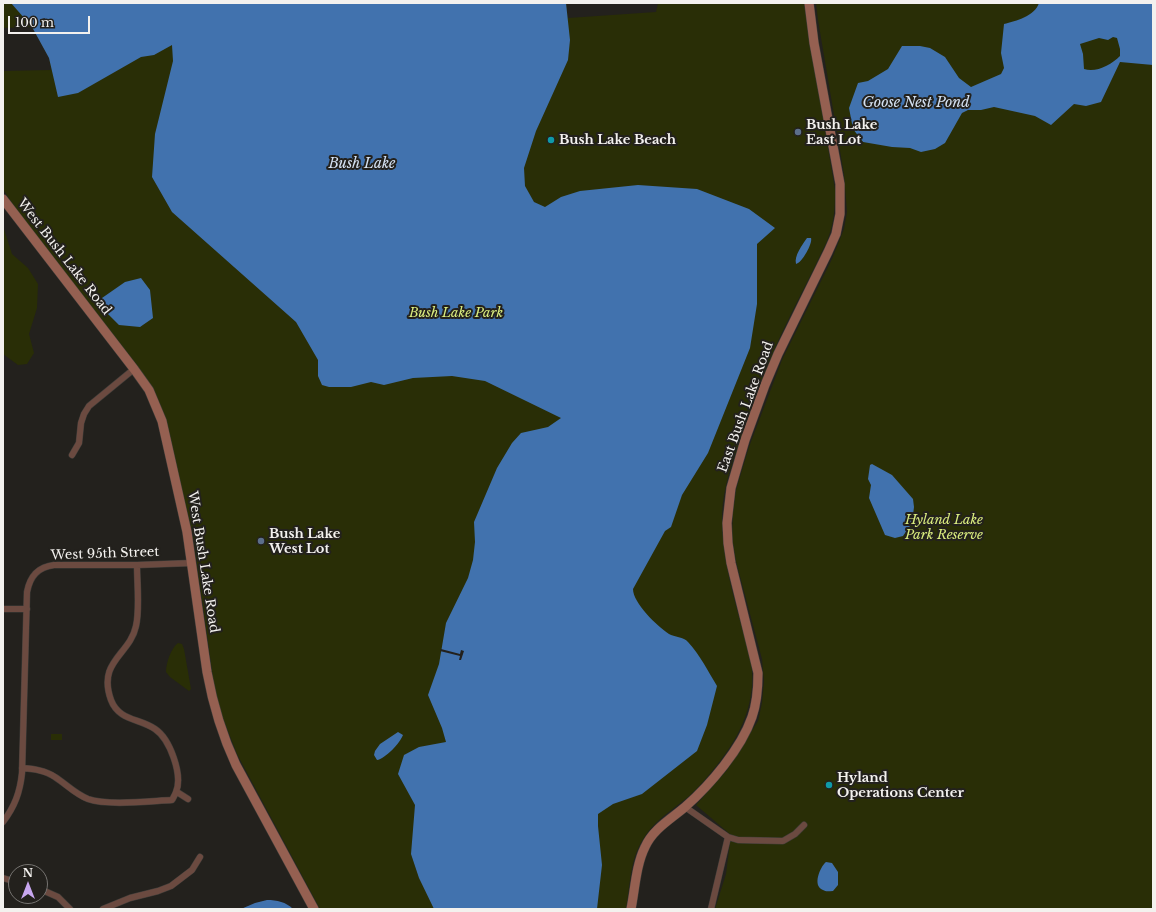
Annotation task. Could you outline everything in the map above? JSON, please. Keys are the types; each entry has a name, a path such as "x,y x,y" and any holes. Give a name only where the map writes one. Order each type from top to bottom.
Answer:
{"street":[{"name":"East Bush Lake Road","path":"631,909 638,871 645,847 656,831 685,807 706,786 732,754 752,718 756,702 758,673 728,543 727,523 731,488 745,440 765,385 778,354 836,234 840,214 840,184 814,43 809,3"},
{"name":"West Bush Lake Road","path":"3,199 149,390 162,421 186,521 207,672 211,696 218,720 236,765 314,909"},
{"path":"72,455 79,443 81,423 89,406 134,369"},
{"name":"West 95th Street","path":"3,822 17,799 21,786 26,609 28,583 32,576 38,570 46,566 54,565 137,565 192,563"},
{"path":"22,768 45,772 54,776 80,795 99,801 172,800 177,792 178,778 176,766 168,743 156,729 131,720 119,711 114,705 108,688 108,677 111,667 116,658 129,643 136,626 137,565"},
{"path":"3,609 26,609"},
{"path":"177,792 188,799"},
{"path":"685,807 728,837 738,840 783,841 795,834 804,825"},
{"path":"711,909 728,837"},
{"path":"103,909 130,898 171,886 192,870 200,857"},
{"path":"48,893 58,897 70,909"}],"green space":[{"name":"Bush Lake Park","path":"3,3 566,3 568,18 656,12 658,3 804,3 835,190 834,210 833,222 827,241 768,363 758,388 731,466 724,495 722,533 724,551 751,661 752,690 745,717 726,754 688,797 657,822 646,834 635,857 626,909 320,909 237,754 219,708 214,685 193,535 165,421 147,380 17,211 3,189 3,71 51,70 49,58 32,27 3,28"},
{"name":"Hyland Lake Park Reserve","path":"816,3 1153,3 1153,909 715,909 726,874 731,835 696,805 727,770 758,721 762,703 764,681 762,659 736,561 732,537 736,490 749,447 782,360 832,259 844,229 847,212 844,174"},
{"path":"3,226 12,254 28,268 38,284 37,308 29,334 34,353 27,364 18,365 3,354"},
{"path":"178,643 182,644 184,649 191,689 189,691 170,677 166,672 169,656 175,645"},
{"path":"51,734 62,734 62,740 51,740"}],"water":[{"name":"Bush Lake","path":"11,3 566,3 570,40 568,60 536,131 524,168 525,186 534,202 545,207 561,197 580,191 638,185 697,189 749,209 775,228 757,244 757,304 750,348 708,453 682,495 671,527 665,531 633,589 634,595 641,607 658,626 669,634 684,639 688,642 700,658 717,686 707,725 697,751 642,794 613,804 598,814 602,865 597,909 434,909 419,878 411,854 415,805 398,774 404,755 419,747 446,742 442,728 428,695 439,664 446,623 468,578 473,560 475,542 474,522 497,468 512,443 521,433 548,427 561,418 485,381 452,376 413,378 384,385 371,382 351,387 329,387 322,385 318,376 318,360 296,322 172,212 152,177 155,134 173,61 172,45 154,55 141,57 78,93 58,97 49,58 32,27"},
{"name":"Goose Nest Pond","path":"1039,3 1153,3 1153,65 1120,62 1101,102 1086,106 1074,104 1051,125 1035,116 994,107 981,110 968,110 962,113 945,143 935,149 921,152 910,148 892,147 863,142 853,129 849,108 858,83 868,81 888,69 902,46 920,46 930,48 945,57 959,78 971,87 1001,74 1004,68 1001,53 1004,24 1029,15 1037,8","holes":["1113,37 1117,38 1120,56 1098,69 1084,69 1083,54 1080,44 1099,38 1108,40"]},
{"path":"807,238 811,238 809,248 804,257 796,264 797,254"},
{"path":"141,278 150,290 153,318 140,327 119,325 104,310 102,298 125,282"},
{"path":"872,464 892,475 913,499 914,507 912,523 903,536 895,538 885,535 869,498 871,485 868,479 870,465"},
{"path":"398,732 403,735 399,742 388,754 377,760 374,755 380,744"},
{"path":"826,862 832,863 838,872 838,885 833,891 824,891 818,885 818,876 821,868"},
{"path":"267,900 281,902 293,909 241,909 255,903"}],"pier":[{"path":"441,649 460,654 461,650 464,651 461,660 459,660 460,656 440,651"}],"place":[{"name":"Bush Lake East Lot","path":"798,132"},
{"name":"Bush Lake Beach","path":"551,140"},
{"name":"Bush Lake West Lot","path":"261,541"},
{"name":"Hyland Operations Center","path":"829,785"}]}
